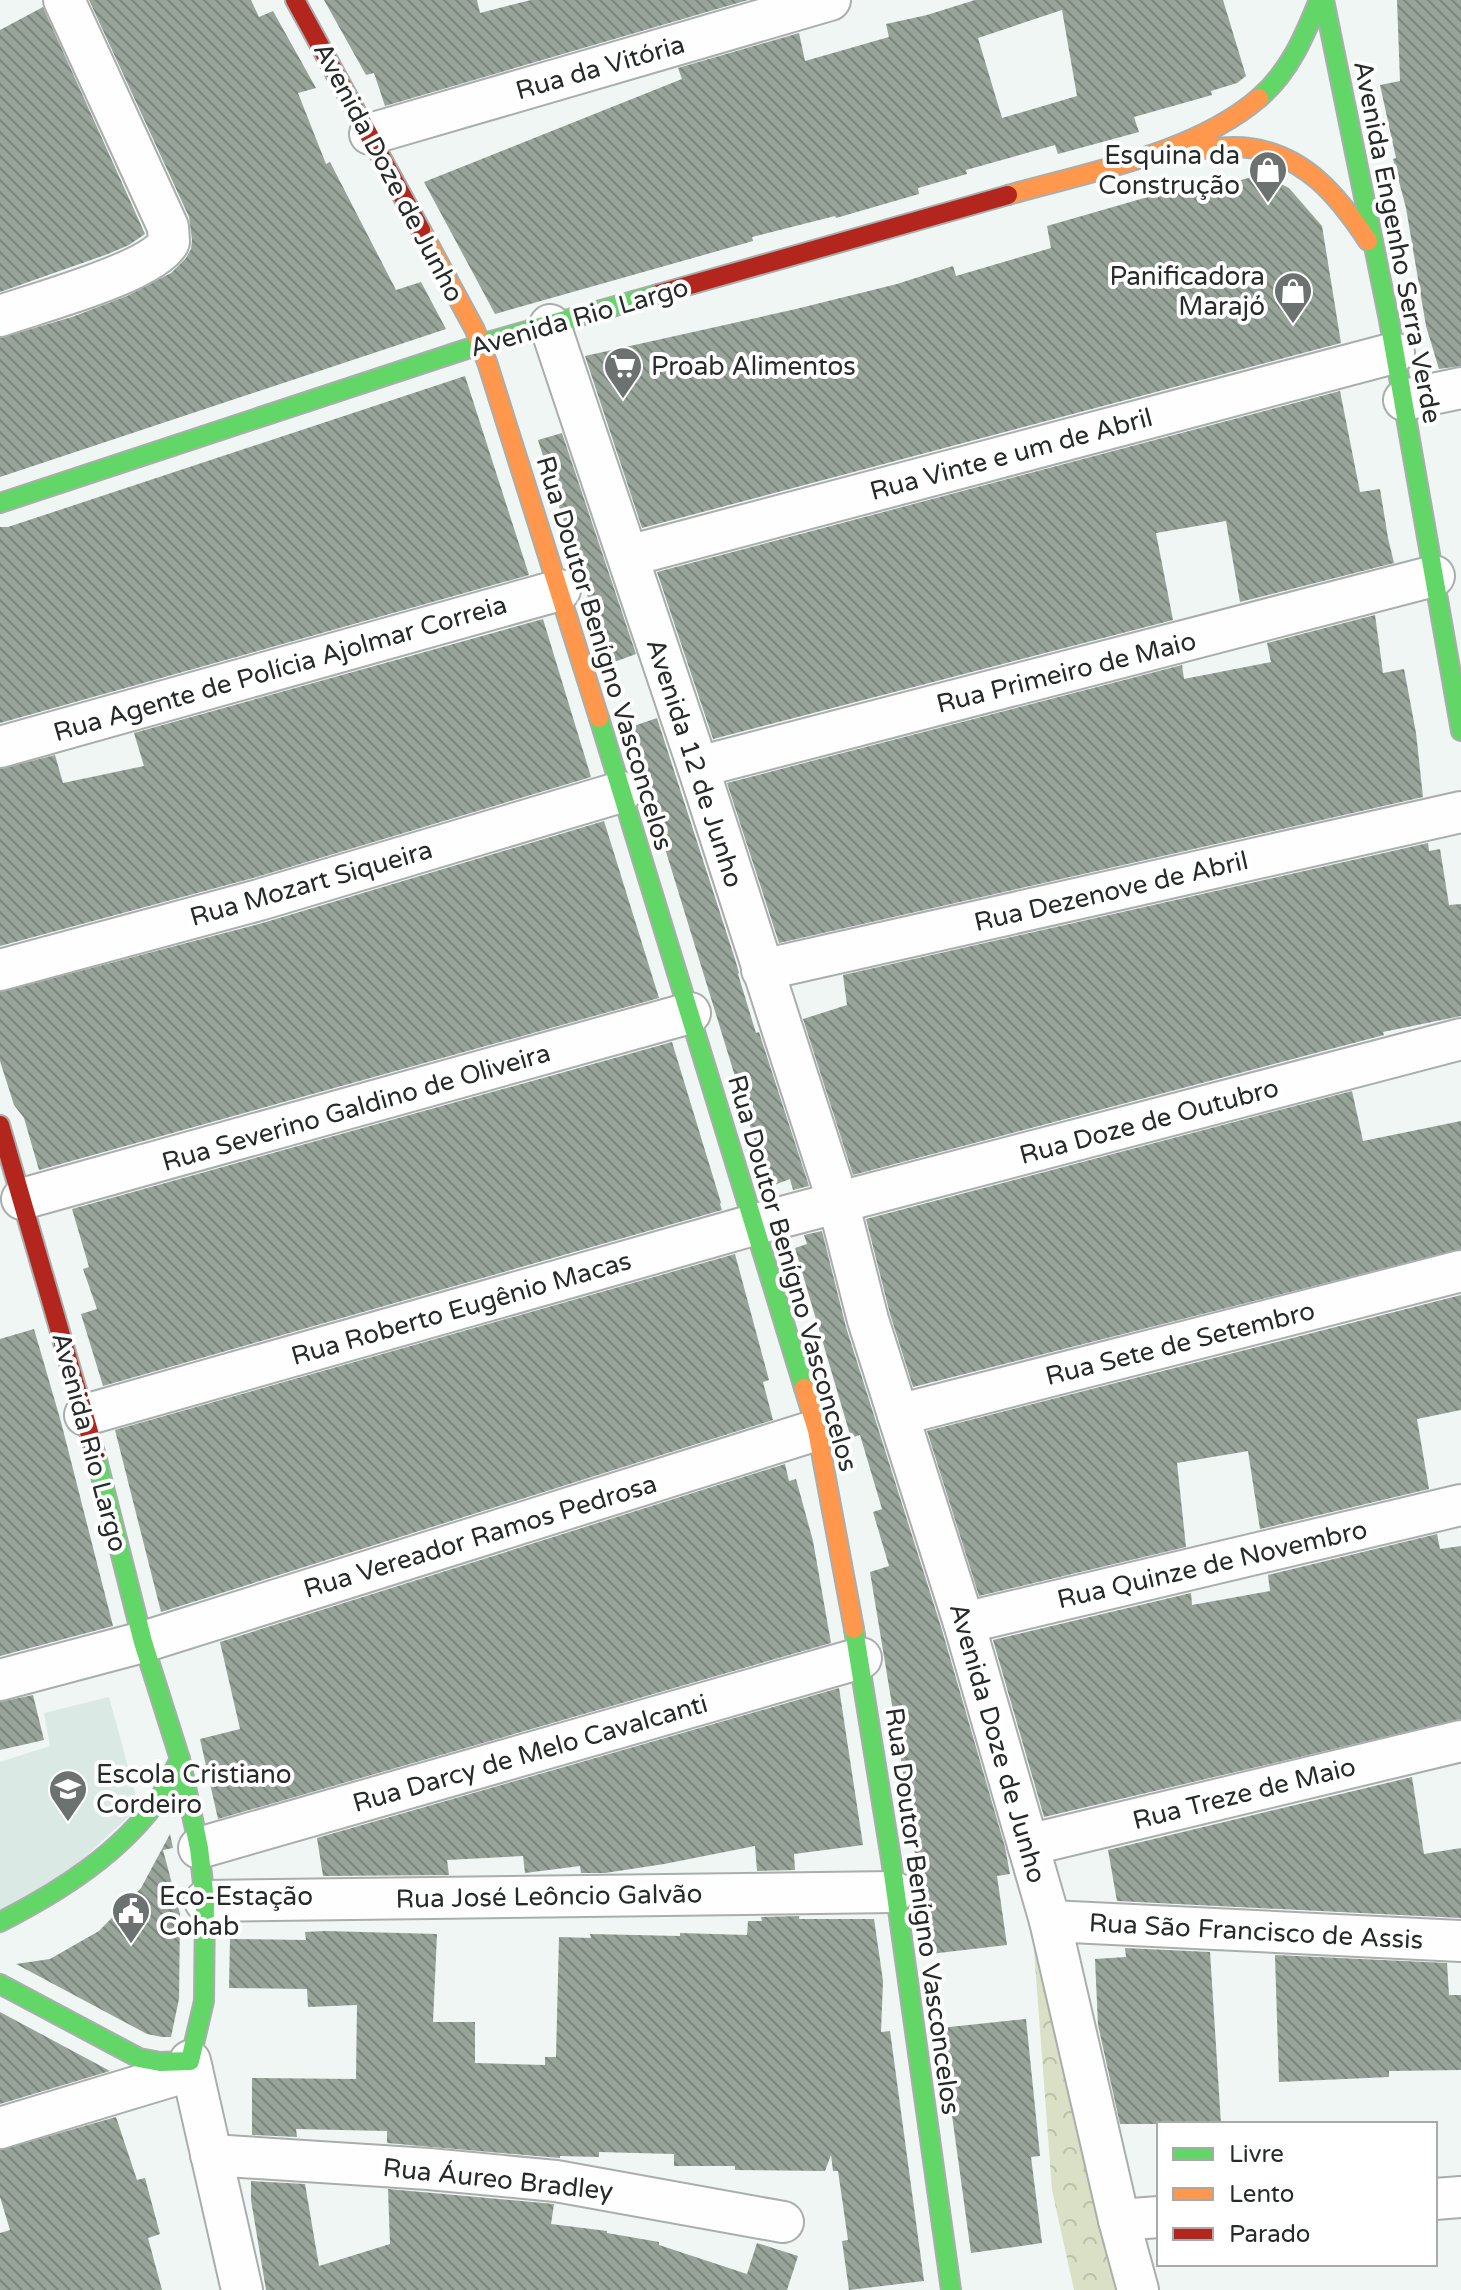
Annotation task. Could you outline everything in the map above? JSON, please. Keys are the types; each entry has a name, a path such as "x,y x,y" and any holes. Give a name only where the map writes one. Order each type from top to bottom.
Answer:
{"main road":[{"name":"Avenida Doze de Junho","path":"295,0 370,134 480,344"},
{"name":"Avenida Rio Largo","path":"0,503 480,344 1164,151 1229,121 1262,98 1295,55 1322,0"},
{"name":"Avenida Engenho Serra Verde","path":"1322,0 1404,400 1434,576 1456,671 1461,731"},
{"name":"Avenida Rio Largo","path":"1164,151 1247,148 1289,159 1327,187 1348,210 1375,253"},
{"name":"Rua Doutor Benígno Vasconcelos","path":"480,344 560,590 817,1430 861,1658 951,2290"},
{"name":"Avenida Rio Largo","path":"0,1125 85,1415 143,1642 180,1759 199,1848 205,1901 204,2001 191,2065"},
{"path":"0,1922 50,1895 114,1845 158,1800 180,1759"},
{"path":"0,1984 139,2058 191,2065"}],"street":[{"path":"0,316 126,272 160,254 169,242 168,227 64,0"},
{"name":"Rua da Vitória","path":"370,134 830,0"},
{"name":"Avenida 12 de Junho","path":"550,325 698,767 838,1202"},
{"name":"Rua Vinte e um de Abril","path":"628,556 1394,353"},
{"path":"1404,400 1461,388"},
{"name":"Rua Primeiro de Maio","path":"698,767 1434,576"},
{"name":"Rua Agente de Polícia Ajolmar Correia","path":"0,747 560,590"},
{"name":"Rua Mozart Siqueira","path":"0,970 259,900 621,792"},
{"name":"Rua Dezenove de Abril","path":"762,970 1461,812"},
{"name":"Rua Severino Galdino de Oliveira","path":"22,1199 690,1013"},
{"name":"Rua Doze de Outubro","path":"838,1202 1461,1039"},
{"name":"Rua Roberto Eugênio Macas","path":"85,1415 838,1202"},
{"name":"Avenida Doze de Junho","path":"838,1202 868,1320 964,1623 1050,1921 1138,2290"},
{"name":"Rua Sete de Setembro","path":"898,1415 1461,1271"},
{"name":"Rua Vereador Ramos Pedrosa","path":"0,1680 143,1642 817,1430"},
{"name":"Rua Quinze de Novembro","path":"964,1623 1461,1505"},
{"name":"Rua Darcy de Melo Cavalcanti","path":"199,1848 861,1658"},
{"name":"Rua Treze de Maio","path":"1028,1845 1461,1741"},
{"name":"Rua José Leôncio Galvão","path":"205,1901 894,1892"},
{"name":"Rua São Francisco de Assis","path":"1050,1921 1461,1941"},
{"path":"0,2128 191,2065"},
{"name":"Avenida Rio Largo","path":"191,2065 242,2290"},
{"name":"Rua Áureo Bradley","path":"211,2155 556,2181 783,2222"},
{"path":"1437,2199 1461,2197"},
{"path":"1119,2220 1157,2217"}],"shaded area":[{"name":"Escola Cristiano Cordeiro","path":"109,1697 139,1807 0,1935 0,1762 50,1746 44,1713"}],"green space":[{"path":"1031,1910 1121,2290 1074,2290 1052,2190"}],"building":[{"path":"89,0 251,0 259,17 273,11 316,88 298,93 326,164 330,162 396,290 421,282 446,329 0,477 0,338 72,317 127,296 171,273 191,249 189,217"},
{"path":"324,0 477,0 480,13 531,0 748,0 385,106 374,73 366,75"},
{"path":"975,0 1223,0 1246,76 1237,83 1211,91 1212,95 1134,117 1139,132 1058,154 1055,145 966,170 967,174 918,188 919,194 836,218 752,237 753,241 495,314 424,182 682,79 678,68 799,33 805,61 889,37 886,24","holes":["1062,10 1077,96 1002,118 978,38"]},
{"path":"1397,0 1461,0 1461,366 1439,369 1426,326 1406,208 1393,159 1396,158 1380,85 1400,81"},
{"path":"43,7 145,234 108,254 0,292 0,30"},
{"path":"1256,176 1269,178 1289,188 1322,226 1341,343 642,528 585,356 796,309 897,284 953,266 956,276 1051,248 1047,226 1179,188 1181,196"},
{"path":"465,376 529,575 0,723 0,527 8,527"},
{"path":"1340,391 1360,492 1380,489 1394,563 1240,602 1226,521 1156,533 1173,620 713,739 657,572"},
{"path":"562,433 636,654 609,664 538,440"},
{"path":"1375,615 1383,673 1404,669 1416,733 1423,797 779,943 727,783 1182,665 1184,679 1271,662 1267,643"},
{"path":"543,619 591,777 253,878 0,946 0,769 55,755 63,783 144,766 134,733"},
{"path":"657,718 756,1033 759,1032 809,1186 793,1190 790,1179 769,1187 628,728"},
{"path":"604,821 659,998 39,1170 24,1118 14,1105 0,1061 0,992 266,922"},
{"path":"1428,843 1429,851 1440,849 1449,905 1461,904 1461,1016 1383,1032 1384,1035 853,1175 803,1019 847,1005 843,975"},
{"path":"672,1042 722,1210 103,1386 81,1314 97,1309 83,1269 89,1267 72,1209"},
{"path":"1352,1091 1363,1141 1461,1121 1461,1249 913,1387 890,1314 866,1219"},
{"path":"822,1231 846,1327 942,1630 1005,1847 1010,1874 997,1876 1007,1945 930,1954 870,1572 889,1566 873,1512 882,1509 860,1435 851,1438 795,1248 807,1244 804,1235"},
{"path":"735,1254 769,1380 763,1382 773,1420 161,1612 115,1430"},
{"path":"1461,1295 1461,1410 1417,1419 1429,1489 1260,1529 1248,1451 1177,1463 1186,1547 979,1596 927,1431"},
{"path":"34,1329 113,1626 0,1656 0,1339"},
{"path":"785,1464 789,1481 796,1479 813,1541 831,1643 218,1819 200,1739 240,1729 220,1642"},
{"path":"1437,1534 1440,1549 1461,1546 1461,1719 1044,1817 993,1640 1191,1593 1192,1605 1270,1591 1268,1575"},
{"path":"839,1688 863,1845 794,1854 795,1870 757,1871 755,1846 605,1873 581,1873 580,1866 525,1873 523,1856 447,1860 449,1875 323,1876 317,1838"},
{"path":"33,1695 44,1740 0,1750 0,1702"},
{"path":"1412,1777 1424,1854 1461,1848 1461,1918 1117,1901 1108,1850"},
{"name":"Eco-Estação Cohab","path":"170,1834 173,1848 163,1850 180,1914 179,1999 171,2037 162,2037 147,2034 16,1964 50,1959 99,1931 141,1888"},
{"path":"799,1916 799,1919 874,1919 883,1981 881,2032 890,2031 924,2281 849,2290 842,2241 848,2240 838,2171 833,2171 831,2155 825,2171 735,2170 735,2166 674,2166 674,2154 599,2152 599,2157 560,2158 387,2143 387,2131 296,2129 297,2137 252,2135 252,2078 356,2079 357,2005 308,2007 307,1989 229,1988 230,1939 306,1940 305,1932 325,1931 437,1934 433,2022 475,2022 475,2063 545,2065 545,2057 556,2057 559,1937 591,1938 590,1934 680,1936 680,1933 747,1935 748,1921 762,1921 761,1917"},
{"path":"1125,1948 1210,1952 1221,2122 1120,2124 1098,2025 1095,1959 1126,1957"},
{"path":"1275,1955 1447,1963 1449,1995 1461,1995 1461,2070 1389,2071 1389,2077 1279,2082"},
{"path":"0,2012 110,2071 0,2104"},
{"path":"1026,2019 1040,2156 1031,2157 1042,2243 971,2253 940,2028"},
{"path":"116,2117 137,2180 145,2178 160,2234 148,2238 162,2290 0,2290 0,2233 10,2230 0,2197 0,2150"},
{"path":"251,2181 305,2184 319,2266 390,2244 388,2189 554,2204 551,2224 659,2242 659,2245 747,2274 757,2243 798,2256 787,2290 266,2290 251,2200"}],"traffic: fast":[{"path":"1259,98 1288,65 1319,0"},
{"path":"1324,0 1389,320 1461,731"},
{"path":"0,503 491,341 658,294"},
{"path":"599,718 804,1388"},
{"path":"0,1984 139,2058 160,2062 190,2061 204,2001 205,1901 199,1848 180,1759 143,1642 96,1456"},
{"path":"854,1629 891,1859 951,2290"},
{"path":"0,1922 66,1884 127,1836 160,1797 180,1759"}],"traffic: slow":[{"path":"1008,195 1172,147 1204,134 1259,98"},
{"path":"1187,150 1241,147 1287,159 1304,169 1332,194 1368,241"},
{"path":"421,230 475,330 488,365 599,718"},
{"path":"804,1388 817,1430 854,1629"}],"traffic: jam":[{"path":"295,0 421,230"},
{"path":"658,294 1008,195"},
{"path":"0,1125 96,1456"}],"place":[{"name":"Esquina da Construção","path":"1268,204"},
{"name":"Panificadora Marajó","path":"1293,325"},
{"name":"Proab Alimentos","path":"623,400"},
{"name":"Escola Cristiano Cordeiro","path":"68,1823"},
{"name":"Eco-Estação Cohab","path":"131,1945"}]}
